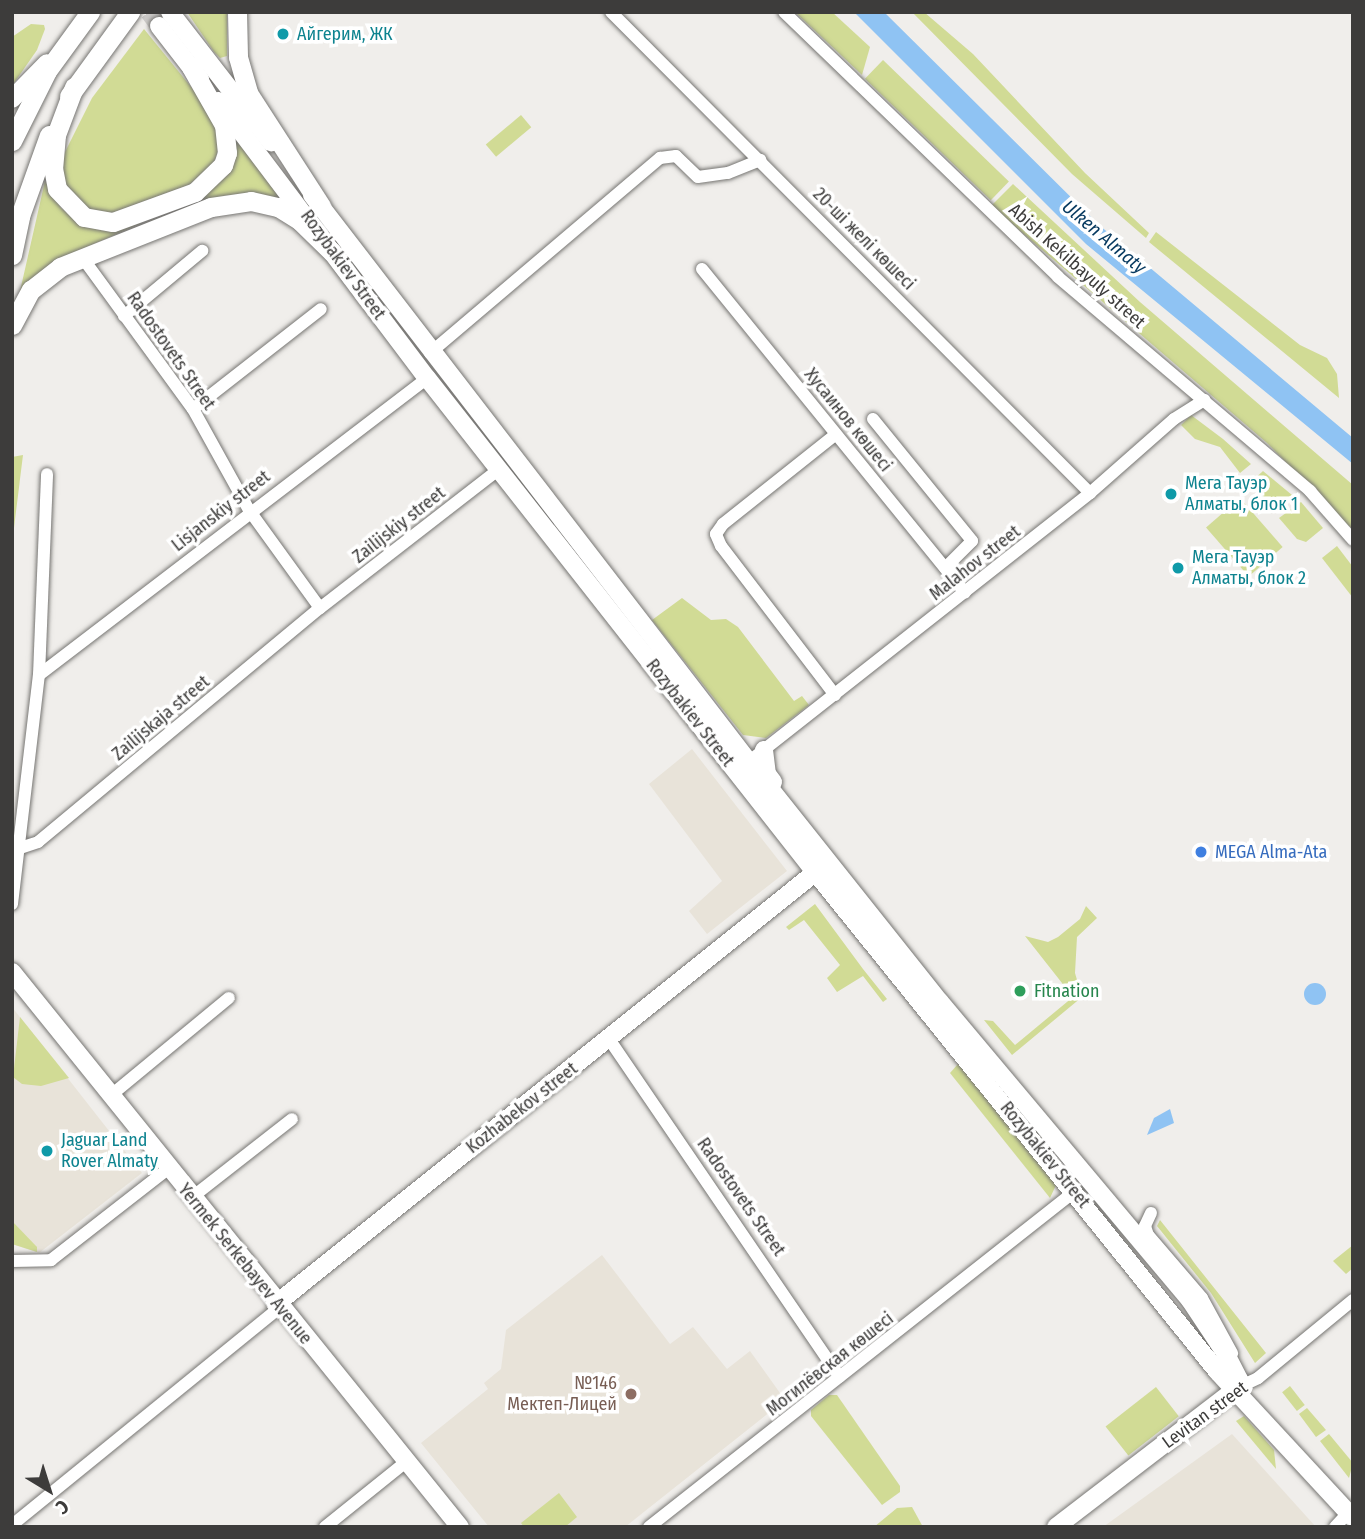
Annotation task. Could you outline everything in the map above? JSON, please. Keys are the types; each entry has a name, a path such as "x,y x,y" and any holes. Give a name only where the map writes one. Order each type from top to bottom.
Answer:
{"main road":[{"path":"12,131 19,104 90,12"},
{"path":"12,255 35,168 74,87 130,12"},
{"path":"237,12 238,57 248,93 321,206"},
{"name":"Rozybakiev Street","path":"164,19 321,206 743,767 814,843 822,867 1190,1300 1238,1385 1350,1515"},
{"name":"Rozybakiev Street","path":"164,19 191,67 427,378 743,767 1217,1371 1238,1385"},
{"path":"74,87 56,135 53,168 57,189 83,217 113,222 195,192 222,165 227,153 224,125 191,67"},
{"path":"12,141 19,104"},
{"path":"12,326 41,281 82,257 211,207 251,201 290,214 332,252"},
{"path":"764,750 767,774 814,843"},
{"name":"Kozhabekov street","path":"278,1306 822,867"},
{"path":"12,972 32,1001"},
{"path":"12,988 32,1001"},
{"name":"Yermek Serkebayev Avenue","path":"32,1001 460,1527"},
{"name":"Levitan street","path":"1056,1527 1238,1385"}],"street":[{"name":"20-ші желі көшесі","path":"611,12 1090,493"},
{"name":"Abish Kekilbayuly street","path":"784,12 1058,277 1310,491 1353,540"},
{"path":"430,353 660,158 676,156 698,177 761,160"},
{"path":"124,316 202,251"},
{"name":"Radostovets Street","path":"82,257 193,409 249,510 320,608"},
{"name":"Хусаинов көшесі","path":"702,269 965,593"},
{"path":"193,409 321,309"},
{"name":"Lisjanskiy street","path":"39,675 249,510 427,378"},
{"name":"Malahov street","path":"743,767 1090,493 1174,419 1205,400"},
{"path":"873,419 972,541 945,568"},
{"path":"835,695 720,546 716,534 723,524 836,434"},
{"name":"Zailijskiy street","path":"320,608 499,469"},
{"path":"12,904 39,675 47,474"},
{"name":"Zailijskaja street","path":"20,848 38,842 320,608"},
{"path":"110,1096 229,998"},
{"name":"Radostovets Street","path":"609,1040 841,1377"},
{"path":"191,1198 292,1119"},
{"path":"12,1261 51,1260 168,1169"},
{"name":"Могилёвская көшесі","path":"649,1527 1074,1192"},
{"path":"1150,1213 1145,1226 1149,1235 1216,1317 1238,1385"},
{"name":"Levitan street","path":"1238,1385 1258,1378 1353,1300"},
{"path":"12,1525 278,1306"},
{"path":"325,1527 407,1461"},
{"path":"1335,1527 1350,1515"}],"shaded area":[{"path":"692,749 787,871 707,934 689,911 722,881 649,784"},
{"path":"12,1007 142,1173 39,1253 12,1244"},
{"name":"№146 Мектеп-Лицей","path":"602,1255 670,1344 693,1327 727,1369 750,1351 785,1400 625,1527 489,1527 421,1443 488,1389 484,1383 501,1369 506,1330"},
{"path":"1232,1434 1316,1527 1103,1527"}],"green space":[{"path":"187,12 227,12 227,56 220,58 214,52"},
{"path":"795,12 832,12 870,47 862,75"},
{"path":"912,12 924,12 973,54 1085,173 1149,233 1146,238 1072,174"},
{"path":"31,24 44,25 45,29 37,50 12,86 12,37"},
{"path":"144,29 201,99 217,128 218,151 214,162 189,185 112,213 87,209 70,194 62,176 62,158 92,98"},
{"path":"883,60 1009,182 991,200 865,79"},
{"path":"521,115 531,127 496,157 486,145"},
{"path":"235,136 294,209 229,195 196,201 228,175 235,156"},
{"path":"45,181 61,208 80,223 115,229 142,223 64,257 18,300"},
{"path":"1013,184 1140,302 1353,485 1353,530 1267,443 991,206"},
{"path":"1156,232 1300,345 1327,358 1337,374 1339,398 1149,242"},
{"path":"1191,415 1251,464 1240,473 1220,447 1195,439 1181,425"},
{"path":"23,455 12,544 12,457"},
{"path":"1263,471 1292,495 1285,502 1270,504 1251,482"},
{"path":"1240,498 1283,547 1249,577 1206,528"},
{"path":"1301,502 1323,528 1306,542 1297,539 1279,518"},
{"path":"1337,546 1353,567 1353,598 1322,558"},
{"path":"682,598 711,620 726,619 738,627 794,701 802,696 809,705 766,738 743,735 652,620"},
{"path":"815,904 887,999 883,1002 863,976 837,992 827,978 840,965 804,920 789,930 786,927"},
{"path":"1086,906 1097,918 1077,937 1075,973 1082,997 1012,1055 984,1020 993,1021 1015,1045 1073,997 1025,936 1048,942 1080,919"},
{"path":"20,1017 69,1078 41,1086 22,1084 13,1077"},
{"path":"958,1064 1057,1183 1050,1198 950,1073"},
{"path":"1160,1220 1266,1353 1255,1363 1211,1293 1157,1226"},
{"path":"12,1221 37,1247 37,1252 12,1244"},
{"path":"1353,1245 1353,1268 1346,1274 1333,1261"},
{"path":"1290,1386 1305,1405 1297,1411 1282,1392"},
{"path":"1156,1387 1179,1416 1128,1456 1106,1426"},
{"path":"829,1395 837,1395 900,1486 900,1492 882,1505 811,1416 811,1410"},
{"path":"1307,1408 1326,1430 1316,1437 1299,1414"},
{"path":"1244,1416 1274,1450 1276,1469 1236,1421"},
{"path":"1329,1434 1353,1463 1349,1478 1320,1441"},
{"path":"559,1493 577,1517 565,1527 524,1527 521,1523"},
{"path":"912,1507 923,1527 874,1527 897,1508"}],"water":[{"name":"Ulken Almaty","path":"854,12 884,12 1099,225 1353,438 1353,464 1086,244"},
{"path":"1315,983 1323,986 1326,994 1323,1002 1315,1005 1307,1002 1304,994 1307,986"},
{"path":"1170,1109 1174,1123 1147,1135 1154,1118"}],"tunnel":[{"path":"149,12 159,26"}],"place":[{"name":"Айгерим, ЖК","path":"283,34"},
{"name":"Мега Тауэр Алматы, блок 1","path":"1171,494"},
{"name":"Мега Тауэр Алматы, блок 2","path":"1178,568"},
{"name":"MEGA Alma-Ata","path":"1201,852"},
{"name":"Fitnation","path":"1020,991"},
{"name":"Jaguar Land Rover Almaty","path":"47,1151"},
{"name":"№146 Мектеп-Лицей","path":"631,1394"}]}
